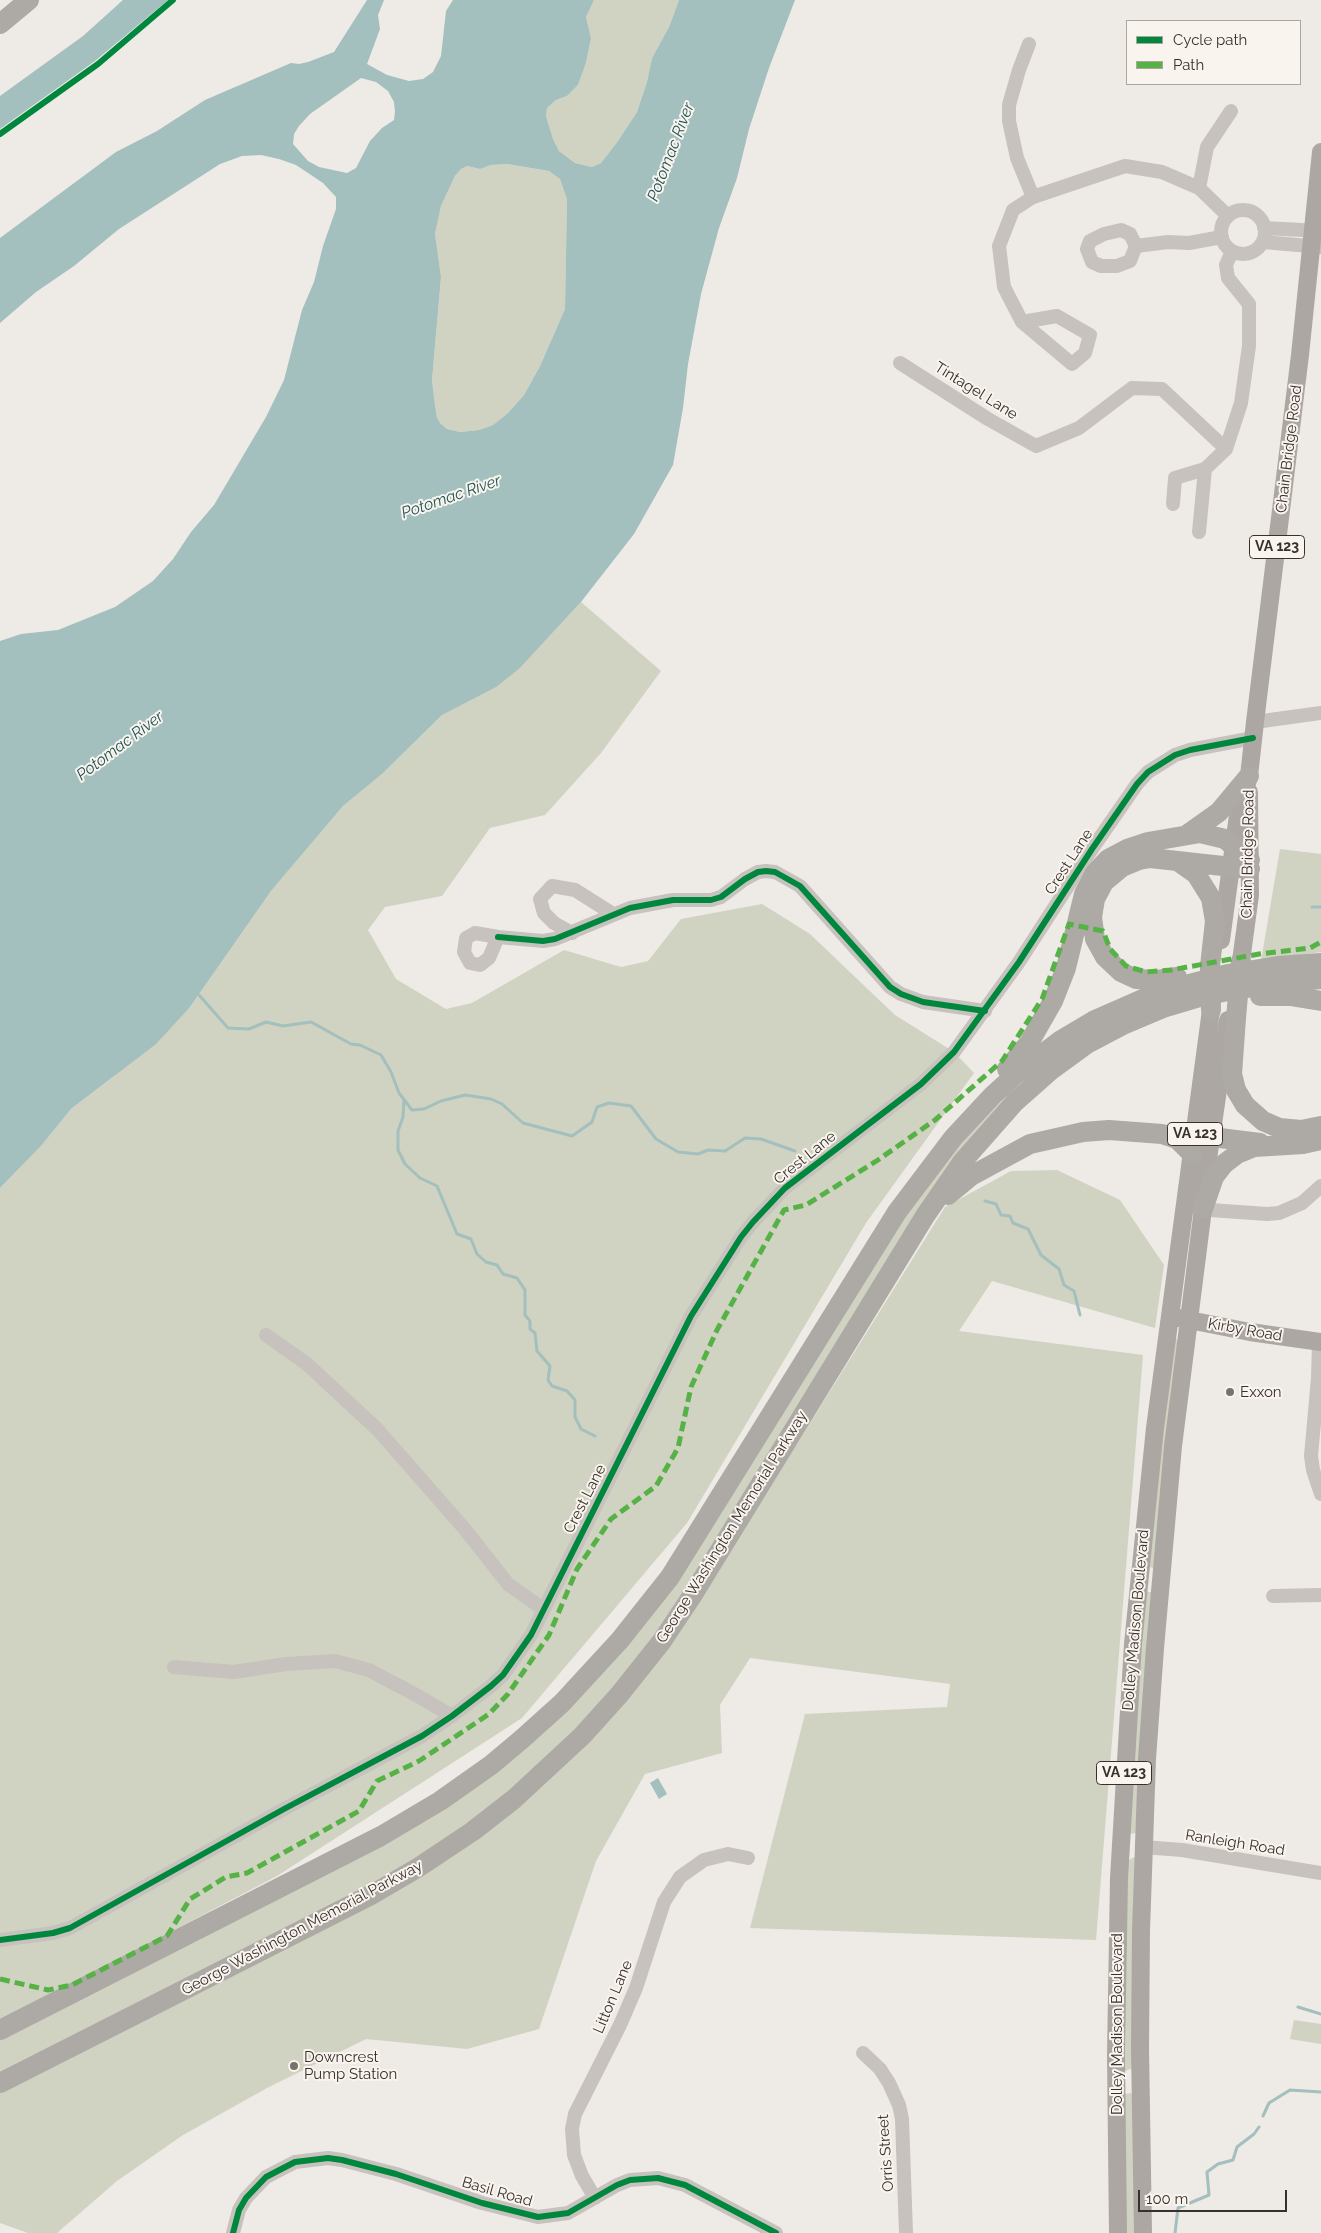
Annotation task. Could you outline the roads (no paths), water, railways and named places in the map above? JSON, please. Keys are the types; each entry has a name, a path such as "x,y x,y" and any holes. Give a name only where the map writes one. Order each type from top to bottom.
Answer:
{"highway":[{"path":"0,24 29,0"},
{"path":"1188,834 1219,812 1248,776"},
{"path":"965,1124 992,1085 1029,1042 1048,1012 1066,968 1081,902 1095,873 1108,859 1127,849 1188,834 1211,834 1225,839 1234,845 1244,866 1156,858 1139,860 1117,870 1104,882 1095,899 1092,922 1096,943 1108,962 1126,975 1146,980 1170,978 1206,971 1278,966"},
{"path":"1178,861 1196,874 1211,898 1215,921 1216,947 1210,966 1217,1014 1236,1090 1245,1105 1258,1118 1279,1128 1301,1130 1321,1126"},
{"path":"1217,1014 1243,952"},
{"name":"George Washington Memorial Parkway","path":"0,2030 388,1832 440,1801 490,1765 552,1712 620,1640 670,1577 877,1243 930,1168 965,1124 1004,1084 1031,1062 1068,1036 1109,1013 1159,992 1194,982 1278,966 1321,963"},
{"name":"George Washington Memorial Parkway","path":"0,2083 291,1936 404,1876 473,1831 514,1799 564,1754 625,1688 662,1641 692,1596 944,1187 982,1138 1010,1108 1050,1071 1081,1048 1112,1030 1163,1008 1217,1014 1258,985 1321,979"},
{"path":"1217,1014 1283,996 1321,1001"},
{"path":"914,1234 954,1188 1000,1159 1044,1140 1083,1132 1109,1130 1162,1134 1177,1139 1199,1142 1280,1145"},
{"path":"1194,1209 1214,1177 1232,1157 1254,1147 1303,1144 1321,1140"}],"main road":[{"name":"Chain Bridge Road","path":"1243,952 1248,776 1317,239 1321,152"},
{"name":"Chain Bridge Road","path":"1234,845 1238,815 1248,776"},
{"name":"Chain Bridge Road","path":"1216,947 1244,866"},
{"name":"Dolley Madison Boulevard","path":"1143,2233 1140,2084 1143,1847 1160,1579 1172,1455 1190,1320 1194,1209 1199,1142 1217,1014"},
{"name":"Dolley Madison Boulevard","path":"1118,2233 1116,2083 1120,1846 1126,1734 1138,1578 1170,1316 1194,1209 1205,1180 1199,1142"},
{"name":"Kirby Road","path":"1170,1316 1250,1332 1320,1342"},
{"path":"1138,1578 1160,1579"},
{"path":"1120,1846 1143,1847"},
{"path":"1116,2083 1140,2084"}],"street":[{"path":"1029,44 1009,105 1009,121 1017,158 1033,197"},
{"path":"1199,188 1207,147 1231,111"},
{"path":"1022,322 1057,316 1090,335 1085,353 1072,364 1022,322 1004,286 998,246 1013,210 1033,197 1125,166 1162,172 1199,188 1228,216"},
{"path":"1249,211 1261,219 1264,228 1263,242 1258,248 1245,254 1232,251 1226,247 1221,228 1228,216 1234,212 1249,211"},
{"path":"1264,228 1317,239"},
{"path":"1136,246 1168,242 1189,243 1222,237"},
{"path":"1263,242 1317,239"},
{"path":"1217,284 1232,251"},
{"path":"1173,504 1175,478 1205,469 1226,449 1241,403 1248,346 1249,304 1228,278 1226,265"},
{"name":"Tintagel Lane","path":"900,363 988,419 1036,446 1079,428 1132,388 1152,388 1162,389 1226,449"},
{"path":"1199,532 1205,469"},
{"name":"Crest Lane","path":"0,1940 53,1933 70,1928 225,1841 422,1736 480,1695 503,1674 531,1635 692,1316 741,1237 786,1188 936,1072 954,1052 1019,962 1092,849 1137,784 1148,772 1174,755 1254,730 1321,713"},
{"path":"498,937 543,940 572,933 613,914 656,902 711,900 721,897 758,872 775,872 788,878 808,894 883,980 900,994 923,1002 985,1011"},
{"path":"572,933 554,923 544,913 540,899 552,886 574,890 613,914"},
{"path":"1194,1209 1267,1214 1279,1213 1302,1203 1321,1186"},
{"path":"266,1335 307,1364 372,1424 438,1498 508,1584 543,1609"},
{"path":"1320,1342 1311,1456 1313,1470 1321,1494"},
{"path":"1273,1596 1321,1595"},
{"path":"174,1667 234,1672 310,1661 335,1660 369,1670 452,1716"},
{"name":"Ranleigh Road","path":"1143,1847 1182,1850 1321,1873"},
{"name":"Litton Lane","path":"595,2198 582,2176 574,2154 572,2129 575,2114 616,2033 636,1988 664,1902 680,1877 704,1860 728,1854 748,1858"},
{"name":"Orris Street","path":"863,2053 880,2069 894,2092 900,2110 904,2143 906,2233"},
{"name":"Basil Road","path":"233,2233 239,2210 255,2186 280,2168 311,2159 342,2160 396,2174 482,2203 538,2217 568,2212 630,2180 658,2178 672,2180 776,2233"}],"water":[{"path":"123,0 168,0 95,61 0,129 0,96 83,36"},
{"name":"Potomac River","path":"367,0 384,0 378,15 380,29 367,64 387,75 409,81 423,79 433,72 441,56 446,11 453,0 594,0 586,17 591,38 586,63 578,85 567,96 556,100 547,108 546,116 559,151 575,163 592,167 601,163 637,112 647,82 652,58 669,27 679,0 795,0 769,68 749,129 737,178 719,228 701,294 688,364 683,408 673,465 634,534 581,602 520,668 496,687 442,715 382,774 343,806 271,891 190,1007 156,1044 71,1109 41,1146 0,1188 0,641 21,634 58,630 115,607 153,581 173,559 191,532 214,505 266,417 284,380 302,310 314,282 323,246 336,209 336,197 323,183 296,165 279,159 261,155 242,156 220,164 119,229 74,266 36,292 0,323 0,238 116,152 157,131 205,100 291,63 308,62 334,52","holes":["361,78 376,82 388,91 394,102 394,120 382,128 370,141 356,168 347,173 319,167 308,161 293,144 294,134 299,126 310,114","507,164 549,171 560,179 567,199 565,309 540,366 524,395 508,413 493,425 479,430 460,432 447,429 441,424 437,418 435,405 432,380 441,277 435,234 441,206 455,176 461,169 467,166 480,169 491,165"]},
{"path":"658,1778 667,1794 659,1799 650,1783"}],"waterway":[{"path":"1312,907 1321,907"},
{"path":"199,995 228,1028 249,1029 266,1022 283,1026 311,1022 351,1044 360,1045 381,1055 391,1072 399,1093 412,1110 424,1109 441,1101 465,1095 491,1099 502,1104 523,1123 572,1136 592,1122 597,1107 609,1103 631,1106 656,1139 678,1152 698,1154 708,1150 725,1151 745,1138 761,1139 795,1151"},
{"path":"404,1101 403,1117 398,1131 398,1150 405,1164 420,1178 437,1186 457,1234 471,1239 477,1254 486,1262 497,1265 503,1274 517,1278 525,1290 525,1315 530,1321 530,1329 535,1333 537,1351 550,1366 548,1380 552,1386 567,1391 575,1400 575,1417 581,1429 595,1436"},
{"path":"985,1201 996,1204 1001,1215 1010,1216 1013,1223 1028,1229 1041,1255 1059,1269 1064,1285 1074,1291 1080,1315"},
{"path":"1298,2007 1321,2014"},
{"path":"1263,2116 1269,2103 1290,2090 1321,2092"},
{"path":"1175,2233 1178,2208 1209,2195 1207,2172 1218,2164 1233,2160 1237,2147 1254,2134 1259,2127"}],"place":[{"name":"Exxon","path":"1230,1392"},
{"name":"Downcrest Pump Station","path":"294,2066"}]}
